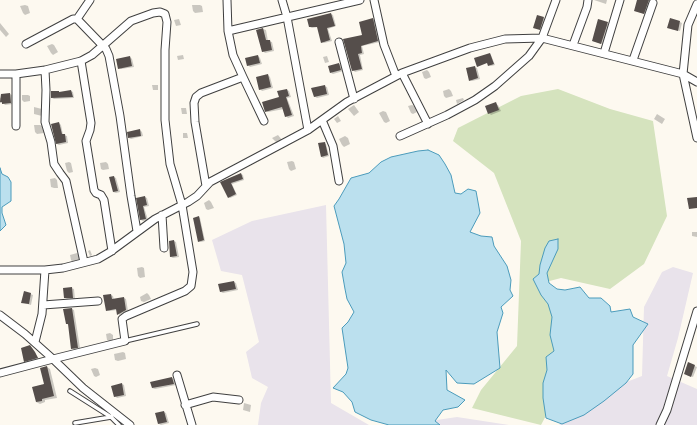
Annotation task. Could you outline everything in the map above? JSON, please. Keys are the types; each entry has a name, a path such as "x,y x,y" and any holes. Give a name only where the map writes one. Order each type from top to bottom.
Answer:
{"street":[{"path":"26,44 77,19 90,0"},
{"path":"227,0 228,31 233,55 242,77 264,121"},
{"path":"282,0 287,17 308,130"},
{"path":"228,31 360,0"},
{"path":"374,0 384,45 428,124"},
{"path":"400,136 428,124 475,100 495,86 529,56 542,38 556,0"},
{"path":"573,45 587,7 588,0"},
{"path":"604,53 620,0"},
{"path":"633,60 653,3"},
{"path":"697,4 688,24 683,74 697,138"},
{"path":"0,74 16,74 45,70 81,61 92,55 131,21 153,13 160,12 165,14 167,22 165,50 165,120 170,164 182,205 193,272 191,286 185,292 123,318 121,322 125,341 0,373"},
{"path":"77,19 102,46 109,56 120,116 137,231"},
{"path":"0,270 45,270 63,268 98,259 112,251 137,231 162,215 197,196 210,182 308,130 354,98 399,74 470,48 505,39 542,38 683,74 697,82"},
{"path":"339,42 354,98"},
{"path":"81,61 91,123 86,141 94,190 96,193 101,195 104,200 112,251"},
{"path":"45,70 45,122 51,142 54,164 66,181 84,262"},
{"path":"16,74 16,126"},
{"path":"206,186 195,122 194,102 196,97 201,93 242,77"},
{"path":"322,120 333,146 339,181"},
{"path":"162,215 164,248"},
{"path":"35,342 43,305 45,270"},
{"path":"43,305 98,301"},
{"path":"660,425 667,410 697,312"},
{"path":"0,315 35,342 112,415 130,425"},
{"path":"176,375 192,425"},
{"path":"185,405 213,397 239,400"}],"lane":[{"path":"125,341 197,324"},
{"path":"70,391 112,415 119,425"},
{"path":"75,423 112,415"}],"shaded area":[{"path":"326,205 331,403 369,425 258,425 261,403 268,387 252,378 246,352 259,342 242,275 221,271 212,240 252,221"},
{"path":"673,267 693,273 678,338 667,376 697,389 697,425 559,425 606,390 642,376 644,307 662,272"},
{"path":"457,417 509,425 403,425"}],"green space":[{"path":"558,89 610,109 653,121 667,216 644,264 610,289 561,278 542,283 557,312 550,408 541,425 472,408 481,390 517,346 521,241 494,173 453,141 458,128 521,96"}],"water":[{"path":"428,150 439,155 445,164 451,175 455,193 461,194 468,189 476,191 480,213 470,232 481,236 492,237 494,246 507,266 511,280 510,290 513,296 501,307 503,313 497,332 500,368 474,384 457,383 446,370 447,390 465,400 458,407 443,410 435,421 440,425 389,425 371,420 355,412 352,402 343,392 333,388 346,374 348,368 342,328 354,312 347,299 345,289 342,272 346,263 344,244 334,206 351,178 369,173 381,162 391,157"},
{"path":"0,168 2,174 8,177 11,182 11,201 2,207 2,213 6,225 0,231"},
{"path":"558,239 558,249 547,273 549,283 557,289 565,290 580,287 589,298 601,298 610,306 611,312 630,309 633,317 648,324 633,345 633,374 626,383 584,415 562,424 546,418 543,398 543,383 547,370 546,357 554,351 550,335 552,317 548,304 541,295 533,279 539,274 545,248 549,241"}],"building":[{"path":"637,0 649,0 644,14 634,11"},
{"path":"331,13 335,26 327,28 330,40 321,43 317,27 309,27 307,19"},
{"path":"537,15 544,17 540,30 533,28"},
{"path":"373,18 378,41 361,46 362,53 358,54 362,69 352,71 343,39 362,35 359,22"},
{"path":"670,18 680,21 678,31 667,28"},
{"path":"598,19 608,22 601,44 592,41"},
{"path":"263,28 266,40 270,40 272,50 262,52 256,30"},
{"path":"490,53 494,64 488,66 487,63 477,67 474,58"},
{"path":"258,55 260,63 247,66 245,58"},
{"path":"130,56 132,66 118,69 116,59"},
{"path":"339,63 341,70 330,73 328,66"},
{"path":"475,66 478,78 469,81 466,68"},
{"path":"268,74 271,87 259,90 256,77"},
{"path":"325,85 327,94 314,97 311,88"},
{"path":"287,89 289,96 286,97 292,115 285,117 282,107 265,112 262,102 279,97 277,91"},
{"path":"71,90 73,97 51,98 51,91 59,92"},
{"path":"10,93 11,103 2,104 2,102 0,102 1,94"},
{"path":"496,102 499,110 488,114 485,106"},
{"path":"59,122 62,134 65,134 66,142 56,144 51,124"},
{"path":"140,129 141,136 128,138 127,132"},
{"path":"325,142 328,155 321,157 318,143"},
{"path":"241,173 243,179 231,183 236,194 228,198 220,182"},
{"path":"114,176 118,191 113,192 109,177"},
{"path":"145,196 147,205 143,206 146,219 140,220 136,198"},
{"path":"697,197 697,208 689,209 687,198"},
{"path":"199,216 204,240 198,242 193,218"},
{"path":"174,240 177,256 170,257 169,241"},
{"path":"234,281 236,289 220,292 218,284"},
{"path":"72,287 73,298 64,298 63,288"},
{"path":"24,291 31,293 29,304 21,303"},
{"path":"111,294 112,299 124,297 126,310 117,315 116,309 106,311 103,295"},
{"path":"72,308 78,348 71,349 68,324 66,324 63,309"},
{"path":"30,345 38,358 24,362 21,348"},
{"path":"688,362 695,365 691,377 684,374"},
{"path":"47,366 54,396 36,402 32,387 44,384 40,368"},
{"path":"172,377 174,384 152,388 150,382"},
{"path":"122,383 124,395 114,397 111,386"},
{"path":"164,411 167,422 158,424 155,413"}]}
